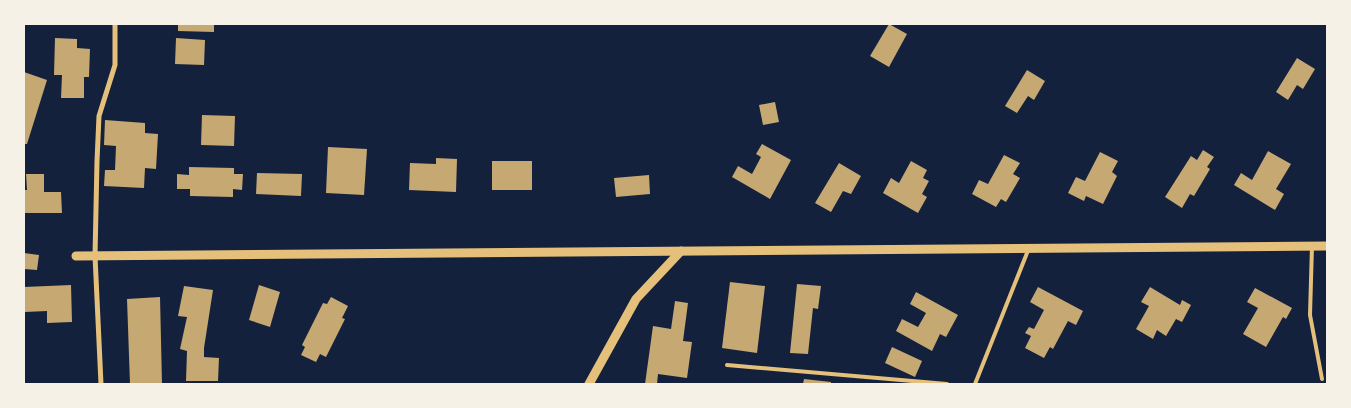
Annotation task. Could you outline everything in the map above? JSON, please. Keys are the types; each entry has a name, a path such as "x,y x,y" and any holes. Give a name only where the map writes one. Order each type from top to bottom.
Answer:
{"street":[{"path":"101,384 95,256 100,116 115,65 115,24"},
{"path":"76,256 1327,246"},
{"path":"588,384 636,299 681,252"}],"lane":[{"path":"1312,246 1310,315 1322,379"},
{"path":"975,384 1029,248"},
{"path":"727,365 947,384"}],"building":[{"path":"178,24 214,24 214,32 178,31"},
{"path":"889,24 907,34 889,67 870,56"},
{"path":"55,38 77,39 77,48 90,49 89,77 84,77 84,98 61,98 62,75 54,75"},
{"path":"176,38 205,40 204,65 175,64"},
{"path":"1297,58 1315,69 1303,89 1297,85 1288,100 1276,92"},
{"path":"1027,70 1045,81 1034,100 1028,96 1017,113 1005,106"},
{"path":"24,72 47,80 27,144 24,144"},
{"path":"775,102 779,122 763,125 759,105"},
{"path":"202,115 235,116 234,146 201,145"},
{"path":"105,120 145,123 145,133 158,134 156,169 145,168 144,188 104,186 105,170 115,170 116,146 104,145"},
{"path":"762,144 791,160 770,199 732,177 738,166 752,174 761,157 756,154"},
{"path":"328,147 367,149 364,195 326,193"},
{"path":"1203,150 1214,157 1207,167 1210,169 1194,196 1190,194 1182,208 1165,197 1191,156 1197,160"},
{"path":"1268,151 1291,164 1276,189 1284,194 1275,210 1234,185 1241,173 1252,180"},
{"path":"1100,152 1118,161 1112,172 1117,176 1103,204 1086,196 1084,201 1068,193 1076,177 1085,181"},
{"path":"1004,155 1020,163 1013,174 1020,178 1006,202 1001,199 996,207 972,194 979,180 988,184"},
{"path":"436,158 457,159 456,192 409,190 410,163 436,164"},
{"path":"492,161 532,161 532,190 492,190"},
{"path":"911,161 927,170 923,178 929,181 922,194 927,197 918,213 883,193 891,178 899,183"},
{"path":"839,163 861,176 851,194 843,191 831,212 815,203"},
{"path":"189,167 234,168 234,174 243,174 242,190 233,189 233,197 190,196 190,189 177,189 177,174 189,175"},
{"path":"257,173 302,174 301,196 256,194"},
{"path":"26,174 44,174 44,192 61,192 62,213 24,213 24,190 27,190"},
{"path":"649,175 650,194 616,197 614,178"},
{"path":"24,253 39,255 37,270 24,269"},
{"path":"730,282 765,286 757,353 722,348"},
{"path":"797,284 821,286 818,309 813,308 808,354 790,353"},
{"path":"71,285 72,322 47,323 47,311 25,312 24,287"},
{"path":"259,285 280,292 270,327 249,320"},
{"path":"184,286 213,290 204,357 219,358 218,381 186,381 187,351 180,349 187,317 178,316"},
{"path":"1038,287 1083,311 1076,325 1068,321 1053,349 1050,347 1044,358 1025,348 1031,336 1025,333 1029,327 1034,329 1044,310 1030,302"},
{"path":"1150,287 1180,305 1182,300 1191,305 1182,322 1176,319 1166,336 1157,330 1153,339 1136,329 1149,306 1141,302"},
{"path":"1255,288 1292,308 1286,319 1283,317 1266,347 1243,334 1258,308 1247,302"},
{"path":"916,292 958,315 946,337 940,334 932,351 896,331 902,319 918,327 926,313 910,304"},
{"path":"160,297 162,384 130,384 127,299"},
{"path":"331,297 348,306 342,318 345,319 326,357 320,354 316,362 301,355 305,347 302,345 323,303 327,304"},
{"path":"675,301 688,303 683,341 692,342 687,378 658,374 657,384 645,384 653,326 671,329"},
{"path":"892,347 922,361 915,377 885,363"},
{"path":"804,379 831,382 831,384 803,384"}]}
